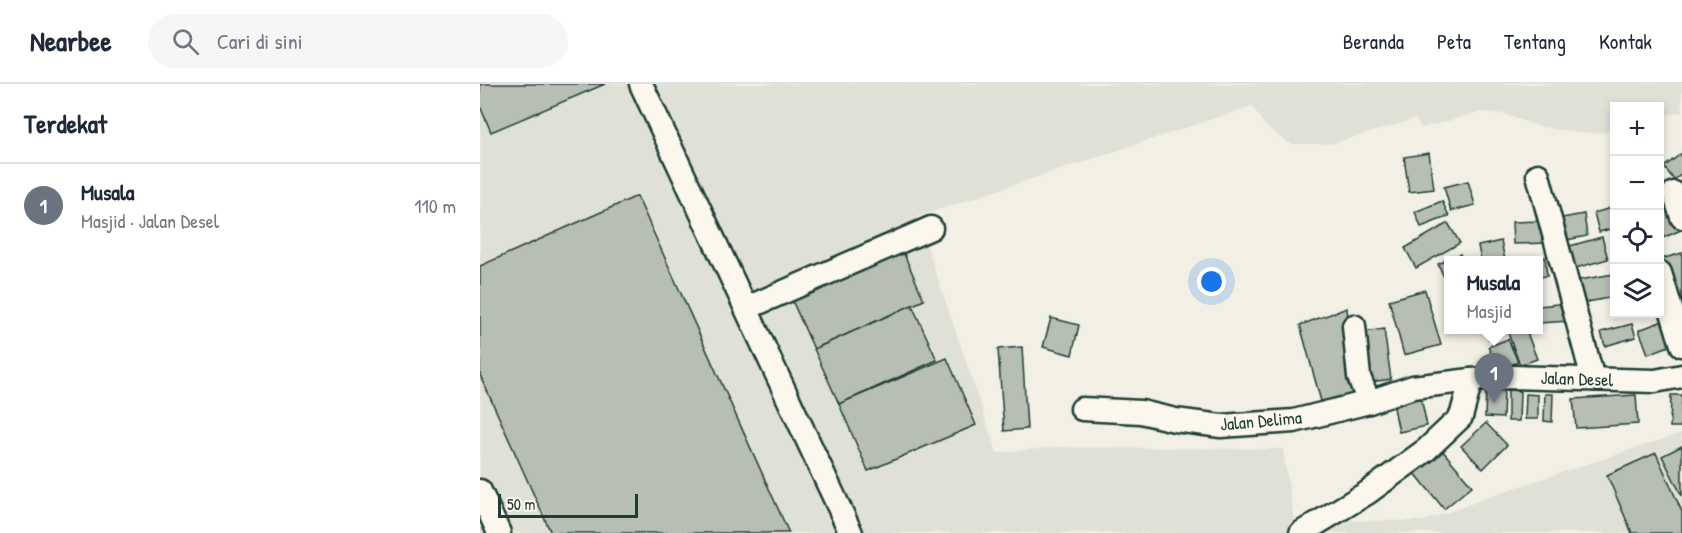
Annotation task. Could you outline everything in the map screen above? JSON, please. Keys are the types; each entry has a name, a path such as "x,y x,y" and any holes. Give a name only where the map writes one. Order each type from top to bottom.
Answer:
{"street":[{"path":"641,84 851,533"},
{"path":"1539,175 1593,379"},
{"path":"1674,193 1682,217"},
{"path":"747,308 930,228"},
{"path":"1664,289 1682,345"},
{"path":"1354,326 1359,377 1369,402"},
{"name":"Jalan Desel","path":"1471,380 1511,377 1654,381 1682,376"},
{"path":"1301,533 1367,494 1426,450 1461,417 1471,380"},
{"name":"Jalan Delima","path":"1082,409 1141,412 1175,420 1221,426 1294,421 1369,402 1413,387 1471,380"},
{"path":"480,491 499,533"}],"shaded area":[{"path":"480,84 1682,84 1682,112 1664,115 1664,102 1610,102 1610,132 1599,133 1580,133 1540,127 1503,114 1481,112 1422,128 1415,119 1331,144 1294,144 1287,142 1265,126 1252,106 917,217 997,453 1055,447 1283,449 1294,520 1424,521 1514,488 1682,433 1682,533 480,533"}],"building":[{"path":"480,84 605,84 491,132 480,106"},
{"path":"1429,153 1434,189 1409,192 1404,157"},
{"path":"1682,153 1682,174 1674,180 1664,167"},
{"path":"1468,181 1475,205 1451,211 1444,187"},
{"path":"1664,190 1681,230 1664,237 1664,210"},
{"path":"637,196 789,533 551,533 480,375 480,266"},
{"path":"1442,201 1449,216 1421,227 1415,212"},
{"path":"1610,208 1610,229 1599,232 1594,213"},
{"path":"1584,214 1587,236 1566,240 1562,218"},
{"path":"1546,221 1547,243 1513,244 1512,222"},
{"path":"1448,223 1460,243 1416,268 1405,248"},
{"path":"1602,237 1608,259 1572,269 1566,247"},
{"path":"1501,241 1504,256 1480,256 1478,246"},
{"path":"901,247 924,300 814,349 790,296"},
{"path":"1682,253 1682,317 1678,319 1664,270 1664,258"},
{"path":"1543,257 1545,257 1547,276 1543,276"},
{"path":"1444,261 1444,277 1438,264"},
{"path":"1610,275 1610,298 1577,304 1573,281"},
{"path":"1425,290 1441,345 1404,355 1389,300"},
{"path":"1567,303 1569,321 1543,323 1543,306"},
{"path":"912,305 937,360 839,404 814,349"},
{"path":"1347,308 1355,397 1322,405 1300,325"},
{"path":"1051,318 1079,325 1072,355 1043,347"},
{"path":"1668,319 1677,343 1648,354 1639,330"},
{"path":"1632,324 1636,337 1605,346 1601,332"},
{"path":"1384,329 1391,379 1365,383 1357,333"},
{"path":"1487,334 1501,335 1489,339"},
{"path":"1508,334 1528,334 1537,359 1520,365"},
{"path":"1508,339 1518,362 1499,370 1488,347"},
{"path":"1022,347 1027,429 1004,431 998,349"},
{"path":"947,358 976,425 868,471 839,404"},
{"path":"1486,389 1504,389 1503,418 1485,417"},
{"path":"1508,390 1520,391 1519,421 1508,421"},
{"path":"1420,393 1427,426 1399,432 1392,398"},
{"path":"1526,394 1538,395 1538,419 1525,419"},
{"path":"1545,394 1553,394 1552,422 1544,421"},
{"path":"1636,395 1638,424 1576,428 1573,399"},
{"path":"1671,395 1682,395 1681,427 1670,427"},
{"path":"1486,423 1507,445 1483,469 1461,446"},
{"path":"1682,446 1682,496 1662,456"},
{"path":"1442,450 1472,486 1444,509 1414,472"},
{"path":"1656,453 1682,512 1682,533 1632,533 1607,475"}],"place":[{"name":"Musala","path":"1494,403"}]}
